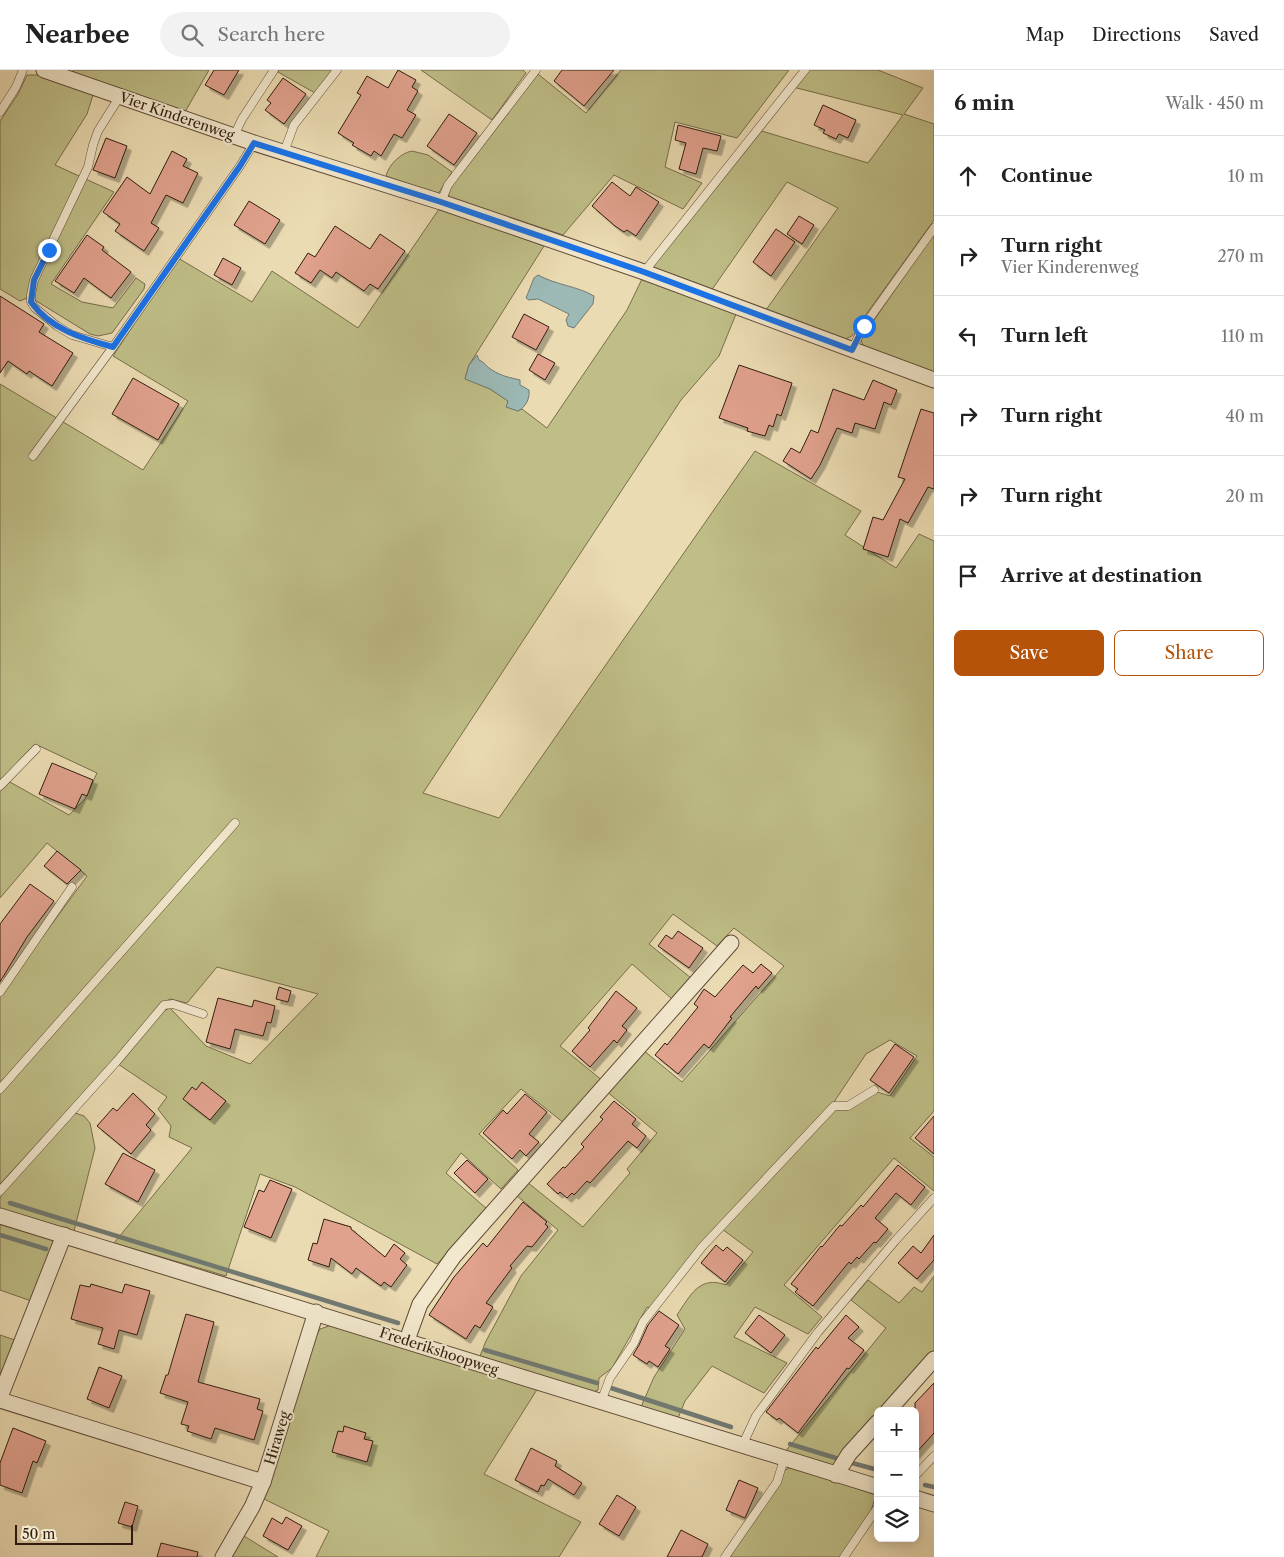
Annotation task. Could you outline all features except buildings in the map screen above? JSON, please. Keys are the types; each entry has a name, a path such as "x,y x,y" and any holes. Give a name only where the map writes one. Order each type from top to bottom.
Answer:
{"street":[{"name":"Vier Kinderenweg","path":"44,70 254,143 441,202 644,272 934,380"},
{"path":"406,1340 420,1304 454,1256 730,943"},
{"name":"Frederikshoopweg","path":"0,1216 874,1486"},
{"path":"64,1236 0,1398 263,1482"},
{"name":"Hiraweg","path":"222,1557 252,1507 263,1482 316,1312"},
{"path":"892,1407 934,1359"},
{"path":"836,1474 848,1454 874,1426"},
{"path":"919,1499 934,1504"}],"lane":[{"path":"0,112 16,87 23,70"},
{"path":"234,136 274,70"},
{"path":"284,152 294,125 337,70"},
{"path":"441,202 448,184 536,70"},
{"path":"644,272 805,70"},
{"path":"113,347 72,335 57,326 35,308 31,302 31,295 34,280 88,167 98,131 120,96"},
{"path":"33,456 113,347 240,166 254,143"},
{"path":"852,350 864,326 934,228"},
{"path":"0,786 36,749"},
{"path":"0,1089 235,823"},
{"path":"0,992 72,887"},
{"path":"0,1191 118,1061 164,1005 182,1006 203,1014"},
{"path":"601,1402 610,1378 634,1344 642,1322 702,1247 834,1106 848,1106 874,1090"},
{"path":"742,1446 756,1416 818,1332 934,1198"},
{"path":"919,1472 934,1456"},
{"path":"725,1557 776,1482 784,1459"},
{"path":"844,1557 874,1512"}],"shaded area":[{"path":"73,70 209,70 185,112 74,74"},
{"path":"279,70 333,70 315,93 278,72"},
{"path":"421,70 523,70 526,73 492,120"},
{"path":"621,70 789,70 737,138 675,122 665,167 702,183 683,209 614,175 563,235 448,197 451,187 538,74 586,113"},
{"path":"801,70 878,70 923,88 904,114 934,124 934,220 862,320 856,332 845,339 766,310 838,208 787,182 711,291 653,269 650,264 755,129 868,163 903,115 789,86"},
{"path":"27,75 38,75 93,95 87,114 55,165 114,192 51,284 82,302 113,308 136,278 145,284 144,289 112,333 98,336 90,334 33,299 27,298 20,301 0,289 0,121 18,94"},
{"path":"412,151 428,155 452,172 438,194 386,176 396,160"},
{"path":"439,209 544,246 469,365 465,378 490,389 508,401 507,407 518,411 522,409 547,428 627,310 642,279 736,314 719,356 681,400 423,793 499,818 755,451 861,511 845,535 896,568 919,534 934,541 934,1111 910,1138 934,1157 934,1191 894,1158 784,1285 822,1317 808,1334 755,1307 734,1337 787,1363 764,1393 712,1366 685,1401 678,1418 641,1407 654,1377 685,1329 677,1315 686,1301 702,1285 717,1283 726,1285 753,1252 722,1229 835,1108 849,1108 877,1092 890,1096 917,1056 890,1040 866,1054 832,1105 651,1308 647,1307 612,1368 599,1378 598,1390 593,1392 480,1356 486,1341 521,1276 558,1230 516,1195 527,1182 583,1227 630,1173 627,1169 657,1133 606,1091 643,1050 682,1082 784,966 734,928 717,946 673,914 649,944 691,978 672,999 632,964 560,1046 603,1081 564,1123 521,1089 479,1134 518,1170 501,1189 461,1153 446,1173 488,1210 437,1264 295,1187 260,1174 226,1276 114,1243 192,1148 169,1137 171,1126 158,1109 167,1097 118,1064 163,1011 170,1008 206,1046 250,1064 318,994 217,967 187,1003 170,999 160,1004 115,1059 0,1184 0,995 87,876 47,843 0,898 0,790 8,781 69,815 85,799 97,773 35,744 0,781 0,384 143,470 188,401 113,356 178,258 252,302 272,271 358,328"},
{"path":"934,234 934,373 864,347 861,341"},
{"path":"75,1113 84,1116 90,1123 95,1148 74,1231 0,1208 0,1199 3,1192"},
{"path":"0,1222 52,1239 54,1246 34,1302 0,1290"},
{"path":"934,1276 934,1354 888,1407 874,1407 874,1423 835,1467 784,1453 886,1328 851,1300 868,1280 899,1303 914,1287 922,1292"},
{"path":"332,1325 538,1388 484,1474 581,1522 559,1557 316,1557 329,1531 264,1499 317,1334 320,1329"},
{"path":"0,1335 18,1341 0,1387"},
{"path":"789,1468 795,1468 874,1494 871,1511 840,1557 729,1557 781,1479 784,1471"},
{"path":"244,1536 278,1557 231,1557"}],"water":[{"path":"538,275 594,296 593,304 574,328 568,326 566,320 569,314 538,299 529,300 526,298 534,278"},
{"path":"477,355 479,360 490,369 502,375 520,380 520,385 529,390 527,402 521,409 518,411 506,407 508,401 490,389 465,379 469,365"}],"waterway":[{"path":"10,1203 398,1323"},
{"path":"0,1235 46,1249"},
{"path":"485,1350 597,1383"},
{"path":"611,1388 731,1427"},
{"path":"790,1444 839,1459"},
{"path":"852,1463 874,1469"},
{"path":"925,1485 934,1487"}],"route":[{"path":"49,250 34,280 31,302 35,308 57,326 72,335 113,347 240,166 254,143 441,202 644,272 852,350 864,326"}]}
